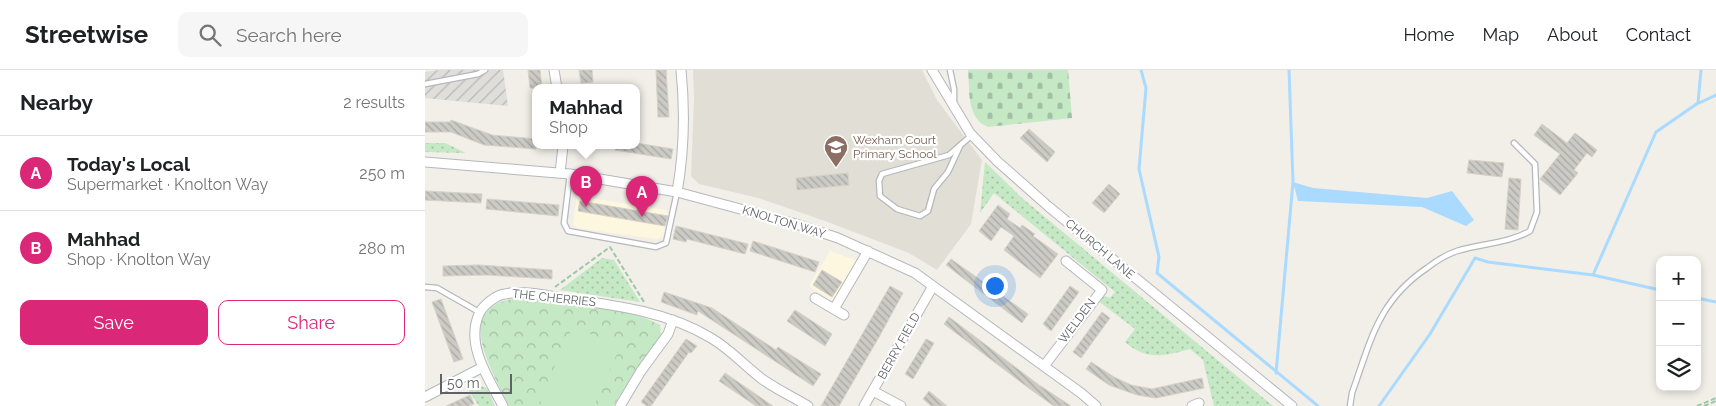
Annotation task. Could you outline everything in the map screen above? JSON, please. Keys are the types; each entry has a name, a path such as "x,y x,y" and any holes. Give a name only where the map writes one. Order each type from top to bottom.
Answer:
{"street":[{"path":"554,70 556,84"},
{"path":"677,192 681,175 684,99 681,70"},
{"name":"CHURCH LANE","path":"932,70 972,135 997,161 1049,207 1292,406"},
{"path":"560,173 563,149"},
{"name":"KNOLTON WAY","path":"425,162 570,174 677,192 796,224 868,250 915,273 1096,406"},
{"path":"834,309 868,250"},
{"name":"WELDEN","path":"1044,366 1101,290 1066,261"},
{"name":"BERRY FIELD","path":"864,406 933,286"},
{"name":"THE CHERRIES","path":"479,312 489,301 504,294 543,295 650,312 673,320 711,338 762,379 808,406"},
{"path":"815,298 844,315"},
{"path":"479,312 474,330 477,351 503,406"},
{"path":"620,406 641,371 668,334 673,320"},
{"path":"425,397 483,367"},
{"path":"873,391 901,406"}],"lane":[{"path":"425,84 478,74 485,70"},
{"path":"950,70 955,88 954,107"},
{"path":"960,146 948,172 934,189 928,211 920,216 897,209 879,196 879,181 882,174 949,155 972,135"},
{"path":"1350,406 1352,393 1383,312 1406,282 1446,255 1458,250 1516,239 1530,231 1537,212 1535,164 1514,143"},
{"path":"570,174 564,223 568,231 656,247 666,243 677,192"},
{"path":"425,287 437,288 479,312"}],"path":[{"path":"543,295 610,247 650,312"},
{"path":"1697,406 1716,399"},
{"path":"1704,406 1716,399"}],"shaded area":[{"path":"439,70 503,70 508,106 425,98 425,72"},
{"name":"Wexham Court Primary School","path":"693,70 922,70 937,100 982,160 971,224 937,270 909,253 825,221 758,198 699,184 691,176 694,98"},
{"path":"577,196 666,210 668,213 663,236 657,239 577,228 573,224"},
{"path":"830,251 856,260 835,302 809,286"}],"green space":[{"path":"968,70 1068,70 1072,118 988,127 981,123 973,111 969,95"},
{"path":"425,143 445,143 466,153 425,152"},
{"path":"985,162 1022,198 1273,406 1214,406 1203,360 1190,349 1172,354 1156,355 1141,352 1125,342 1135,329 1097,300 1105,296 1110,298 1115,292 994,193 980,213"},
{"path":"602,258 614,260 640,302 560,290"},
{"path":"522,298 593,306 628,313 660,325 661,335 613,406 509,406 486,357 481,340 481,324 487,311 500,302"},
{"path":"573,326 620,347 594,406 550,406 539,401"},
{"path":"472,384 487,388 495,406 479,406 467,388"}],"water":[{"path":"1293,182 1313,188 1427,198 1452,191 1474,220 1466,226 1422,207 1298,201"}],"building":[{"path":"528,70 540,70 542,84 532,84 532,88 530,88"},
{"path":"579,70 592,70 593,82 581,83"},
{"path":"656,70 666,70 669,117 658,117"},
{"path":"451,120 492,135 532,139 532,149 484,145 451,132 425,132 425,122 450,122"},
{"path":"1542,124 1567,143 1575,133 1597,150 1592,157 1587,153 1574,170 1578,173 1560,195 1540,179 1560,154 1534,135"},
{"path":"1029,129 1055,152 1047,162 1020,138"},
{"path":"640,144 673,149 671,159 615,150 640,149"},
{"path":"1469,160 1504,163 1502,177 1467,173"},
{"path":"848,173 849,185 797,190 796,178"},
{"path":"1509,178 1521,179 1518,230 1505,229"},
{"path":"1109,184 1120,194 1104,213 1092,203"},
{"path":"425,191 482,194 481,203 425,200"},
{"path":"487,199 559,205 558,216 486,209"},
{"path":"580,201 668,216 665,226 578,211"},
{"path":"998,205 1010,214 1007,219 1020,228 1022,225 1035,234 1033,236 1058,254 1040,278 1004,250 1014,236 1001,227 991,241 979,231"},
{"path":"676,226 748,244 745,254 687,239 686,242 673,239"},
{"path":"753,241 819,262 815,272 750,251"},
{"path":"951,259 1028,314 1022,323 946,265"},
{"path":"479,265 552,270 552,279 486,275 443,276 443,266"},
{"path":"822,270 842,282 832,297 813,285"},
{"path":"890,286 903,293 879,337 839,406 821,406"},
{"path":"1070,286 1079,292 1051,331 1043,324"},
{"path":"664,292 712,308 776,350 778,347 821,374 813,386 698,311 697,315 661,302"},
{"path":"441,299 463,359 454,362 432,302"},
{"path":"795,310 832,334 825,346 787,321"},
{"path":"1102,312 1110,318 1081,358 1073,352"},
{"path":"949,317 1039,385 1071,406 1054,406 1030,389 944,324"},
{"path":"686,339 697,346 691,353 689,352 651,406 647,406 641,402"},
{"path":"926,339 934,343 913,379 905,374"},
{"path":"1091,362 1114,377 1131,385 1152,389 1202,378 1204,388 1156,398 1137,395 1109,385 1086,369"},
{"path":"725,373 773,406 756,406 719,381"},
{"path":"929,391 947,406 931,406 923,399"},
{"path":"470,395 474,404 469,406 446,406"}],"waterway":[{"path":"1141,70 1146,88 1139,169 1159,257 1157,273 1318,406"},
{"path":"1276,373 1293,182 1289,70"},
{"path":"1379,406 1430,334 1475,258 1488,262 1593,275 1656,132 1698,103 1701,70"},
{"path":"1699,103 1716,95"},
{"path":"1593,275 1656,289"},
{"path":"1701,299 1716,302"}],"place":[{"name":"Wexham Court Primary School","path":"836,168"},
{"name":"Mahhad","path":"586,207"},
{"name":"Today's Local","path":"642,217"}]}
